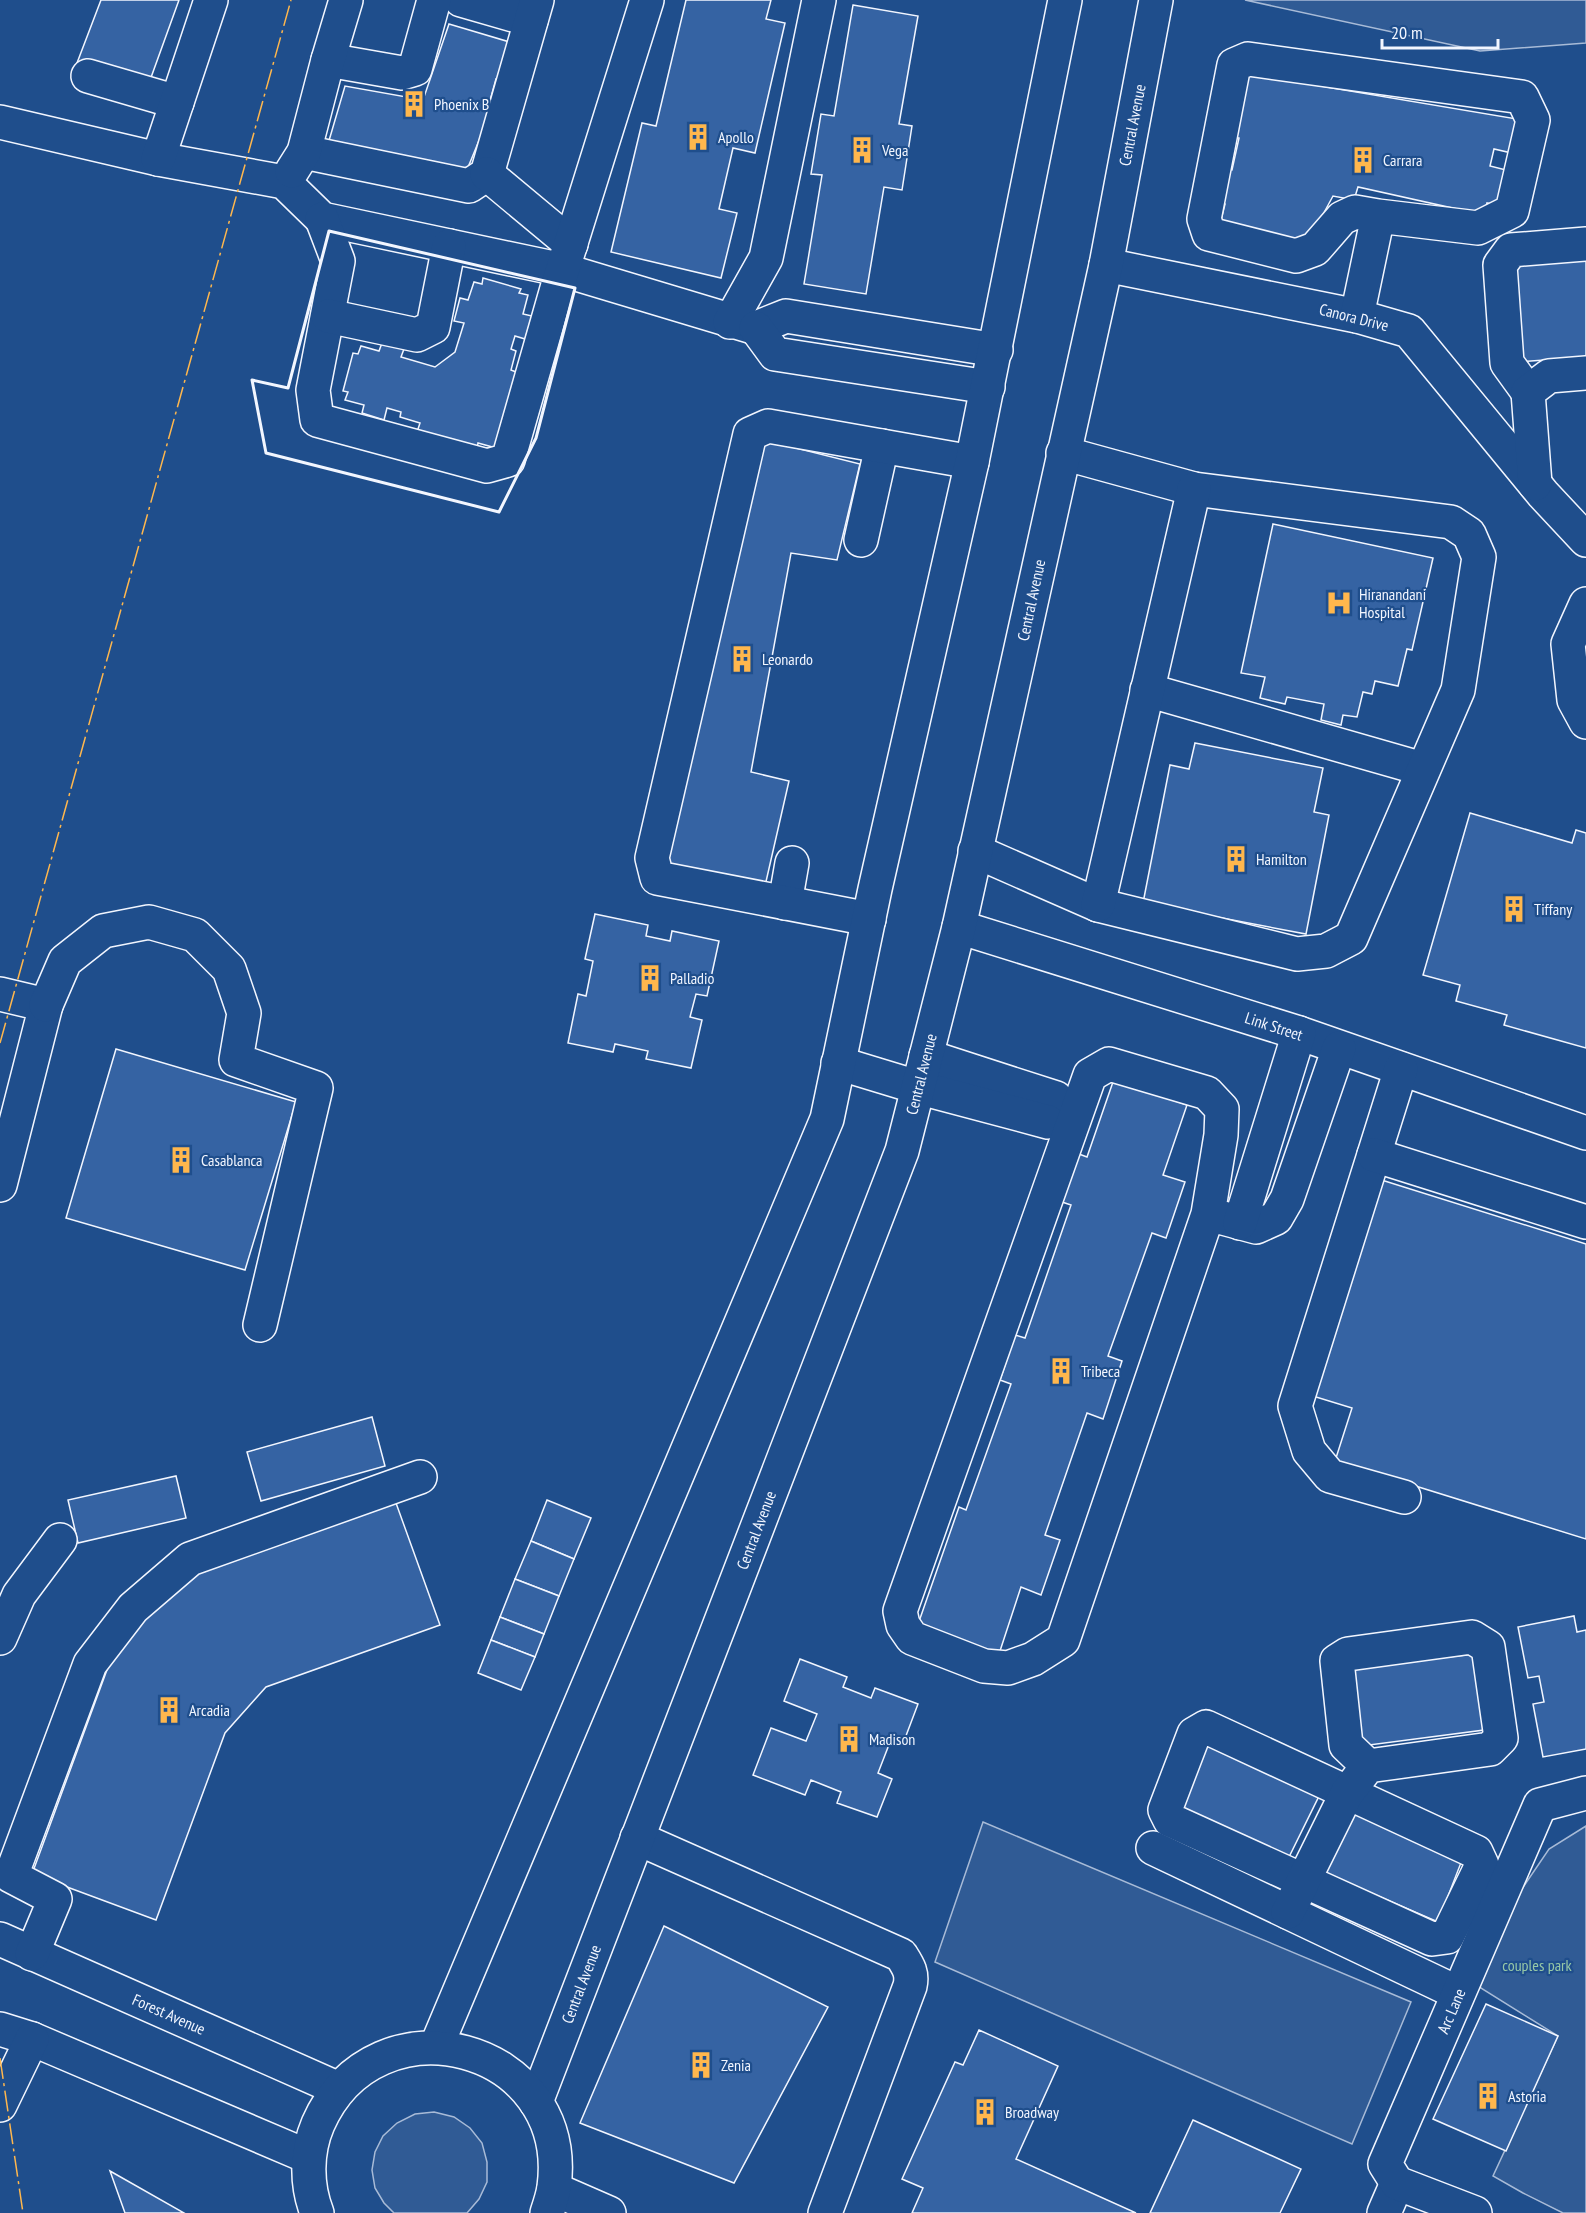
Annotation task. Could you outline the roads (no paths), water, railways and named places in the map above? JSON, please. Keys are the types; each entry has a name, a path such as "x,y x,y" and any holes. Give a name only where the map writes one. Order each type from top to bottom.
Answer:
{"street":[{"path":"158,159 211,0"},
{"path":"284,182 304,152 346,0"},
{"path":"328,60 402,73 415,69 434,0"},
{"path":"304,152 469,186 487,174 534,10 461,0"},
{"path":"0,122 158,159 284,182 322,219 338,261 313,390 317,420 487,466 508,460 567,257 647,0"},
{"path":"743,325 765,258 819,0"},
{"path":"436,2047 826,1119 996,350 1065,0"},
{"name":"Central Avenue","path":"536,2102 902,1151 959,927 1106,265 1156,0"},
{"path":"1248,59 1522,97 1533,120 1512,211 1478,228 1378,216 1355,212 1341,218 1315,249 1296,256 1209,234 1204,219 1234,65 1248,59"},
{"path":"88,76 177,102"},
{"path":"487,174 567,257"},
{"path":"1357,316 1378,216"},
{"path":"322,219 449,246 567,257 743,325 775,354 988,387"},
{"path":"1534,484 1528,392 1507,363 1500,265 1511,250 1586,244"},
{"path":"328,316 417,335 433,327 449,246"},
{"name":"Canora Drive","path":"1106,265 1357,316 1409,331 1534,484 1586,540"},
{"path":"743,325 786,316 996,350"},
{"path":"1528,392 1549,376 1586,373"},
{"path":"869,919 657,878 652,858 750,434 768,426 972,462"},
{"path":"861,540 882,446"},
{"path":"975,851 1098,905 1297,954 1326,951 1351,938 1458,690 1479,557 1469,534 1450,522 1194,489 1063,453"},
{"path":"1098,905 1194,489"},
{"path":"1586,604 1568,644 1574,700 1586,722"},
{"path":"1147,690 1423,769"},
{"path":"785,903 792,863"},
{"path":"0,1185 46,1005 65,961 103,931 149,922 195,935 229,969 244,1013 236,1060 316,1088 260,1325"},
{"name":"Link Street","path":"959,927 1299,1034 1586,1133"},
{"path":"0,994 46,1005"},
{"path":"1240,1223 1299,1034"},
{"path":"1208,1214 1256,1227 1276,1218 1287,1199 1339,1048"},
{"path":"838,1064 917,1088 1052,1110 926,1056"},
{"path":"1109,1064 1207,1093 1222,1109 1221,1136 1208,1214 1063,1640 1033,1659 1008,1668 984,1666 912,1638 903,1624 900,1611 1090,1075 1109,1064"},
{"path":"1401,1069 1295,1406 1309,1451 1330,1476 1404,1497"},
{"path":"1374,1155 1586,1222"},
{"path":"32,1954 55,1899 11,1876 90,1664 132,1608 190,1559 420,1477"},
{"path":"0,1638 19,1595 60,1540"},
{"path":"1288,1912 1347,1793 1368,1766 1490,1749 1501,1738 1488,1647 1472,1637 1348,1654 1337,1661 1346,1745 1368,1766"},
{"path":"1206,1727 1476,1852 1482,1865 1447,1937 1432,1939 1304,1881 1170,1820 1165,1810 1194,1734 1206,1727"},
{"name":"Arc Lane","path":"1397,2183 1385,2164 1540,1804 1586,1792"},
{"path":"637,1838 901,1955 908,1966 912,1977 909,1986 825,2213"},
{"path":"1153,1848 1458,1993"},
{"name":"Forest Avenue","path":"0,1939 339,2089"},
{"path":"0,2029 32,2039 309,2157"},
{"path":"0,2105 32,2039"},
{"path":"317,2213 309,2182 309,2157 314,2133 339,2089 359,2071 382,2057 408,2049 436,2047 465,2051 492,2062 516,2080 536,2102 551,2135 555,2162 551,2201 609,2213"},
{"path":"1384,2213 1397,2183 1475,2213"}],"place":[{"name":"Phoenix B","path":"414,104"},
{"name":"Apollo","path":"698,137"},
{"name":"Vega","path":"862,150"},
{"name":"Carrara","path":"1363,160"},
{"name":"Hiranandani Hospital","path":"1339,603"},
{"name":"Leonardo","path":"742,659"},
{"name":"Hamilton","path":"1236,859"},
{"name":"Tiffany","path":"1514,909"},
{"name":"Palladio","path":"650,978"},
{"name":"Casablanca","path":"181,1160"},
{"name":"Tribeca","path":"1061,1371"},
{"name":"Arcadia","path":"169,1710"},
{"name":"Madison","path":"849,1739"},
{"name":"Zenia","path":"701,2065"},
{"name":"Astoria","path":"1488,2096"},
{"name":"Broadway","path":"985,2112"}],"park label":[{"name":"couples park","path":"1537,1965"}]}
